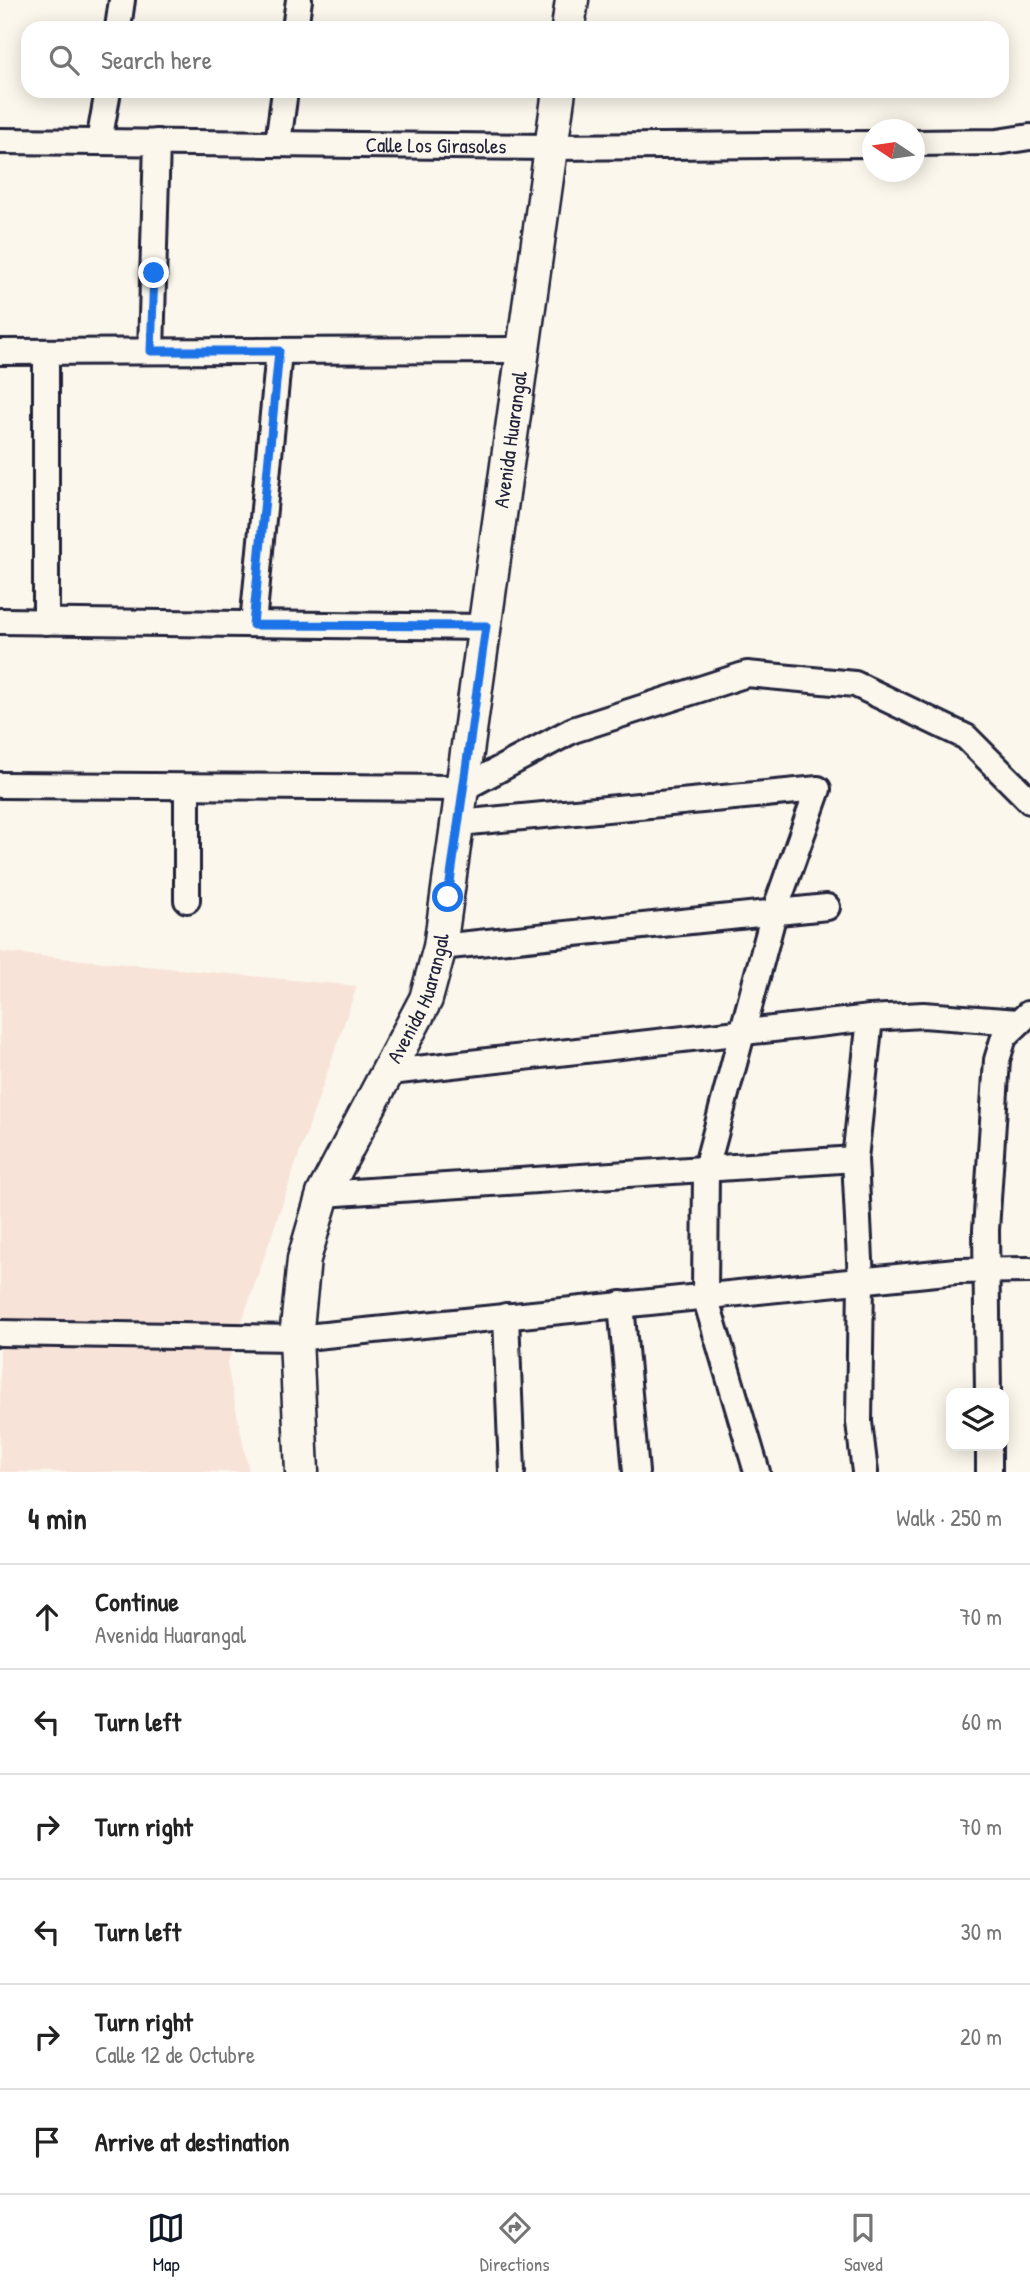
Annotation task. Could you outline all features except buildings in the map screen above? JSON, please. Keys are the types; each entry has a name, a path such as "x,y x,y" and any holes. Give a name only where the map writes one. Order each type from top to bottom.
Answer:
{"main road":[{"path":"569,21 572,0"},
{"name":"Avenida Huarangal","path":"302,1472 296,1338 304,1259 323,1194 390,1072 426,999 440,947 558,98"}],"street":[{"path":"119,21 122,0"},
{"path":"296,21 299,0"},
{"path":"99,142 107,98"},
{"path":"278,144 284,98"},
{"path":"925,143 997,142 1030,137"},
{"name":"Calle Los Girasoles","path":"0,141 552,147 862,144"},
{"path":"151,351 157,142"},
{"path":"0,352 523,350"},
{"path":"253,625 279,351"},
{"path":"46,352 46,622"},
{"path":"0,621 486,626"},
{"path":"0,785 464,788 573,730 747,674 855,684 965,737 1030,801"},
{"path":"187,787 187,900"},
{"path":"459,822 818,789 774,913 706,1169 705,1296 757,1472"},
{"path":"440,947 827,907"},
{"path":"390,1072 870,1018 923,1015 1024,1017"},
{"path":"988,1388 986,1230 997,1060 1004,1037 1024,1017"},
{"path":"864,1472 859,1422 861,1280 855,1159 870,1018"},
{"path":"323,1194 855,1159"},
{"path":"0,1333 296,1338 956,1271 1030,1270"},
{"path":"621,1304 636,1472"},
{"path":"506,1316 512,1472"},
{"path":"989,1451 989,1472"}],"shaded area":[{"path":"0,952 357,986 227,1365 249,1472 0,1472"}],"route":[{"path":"154,273 151,351 279,351 253,625 486,626 448,897"}]}
